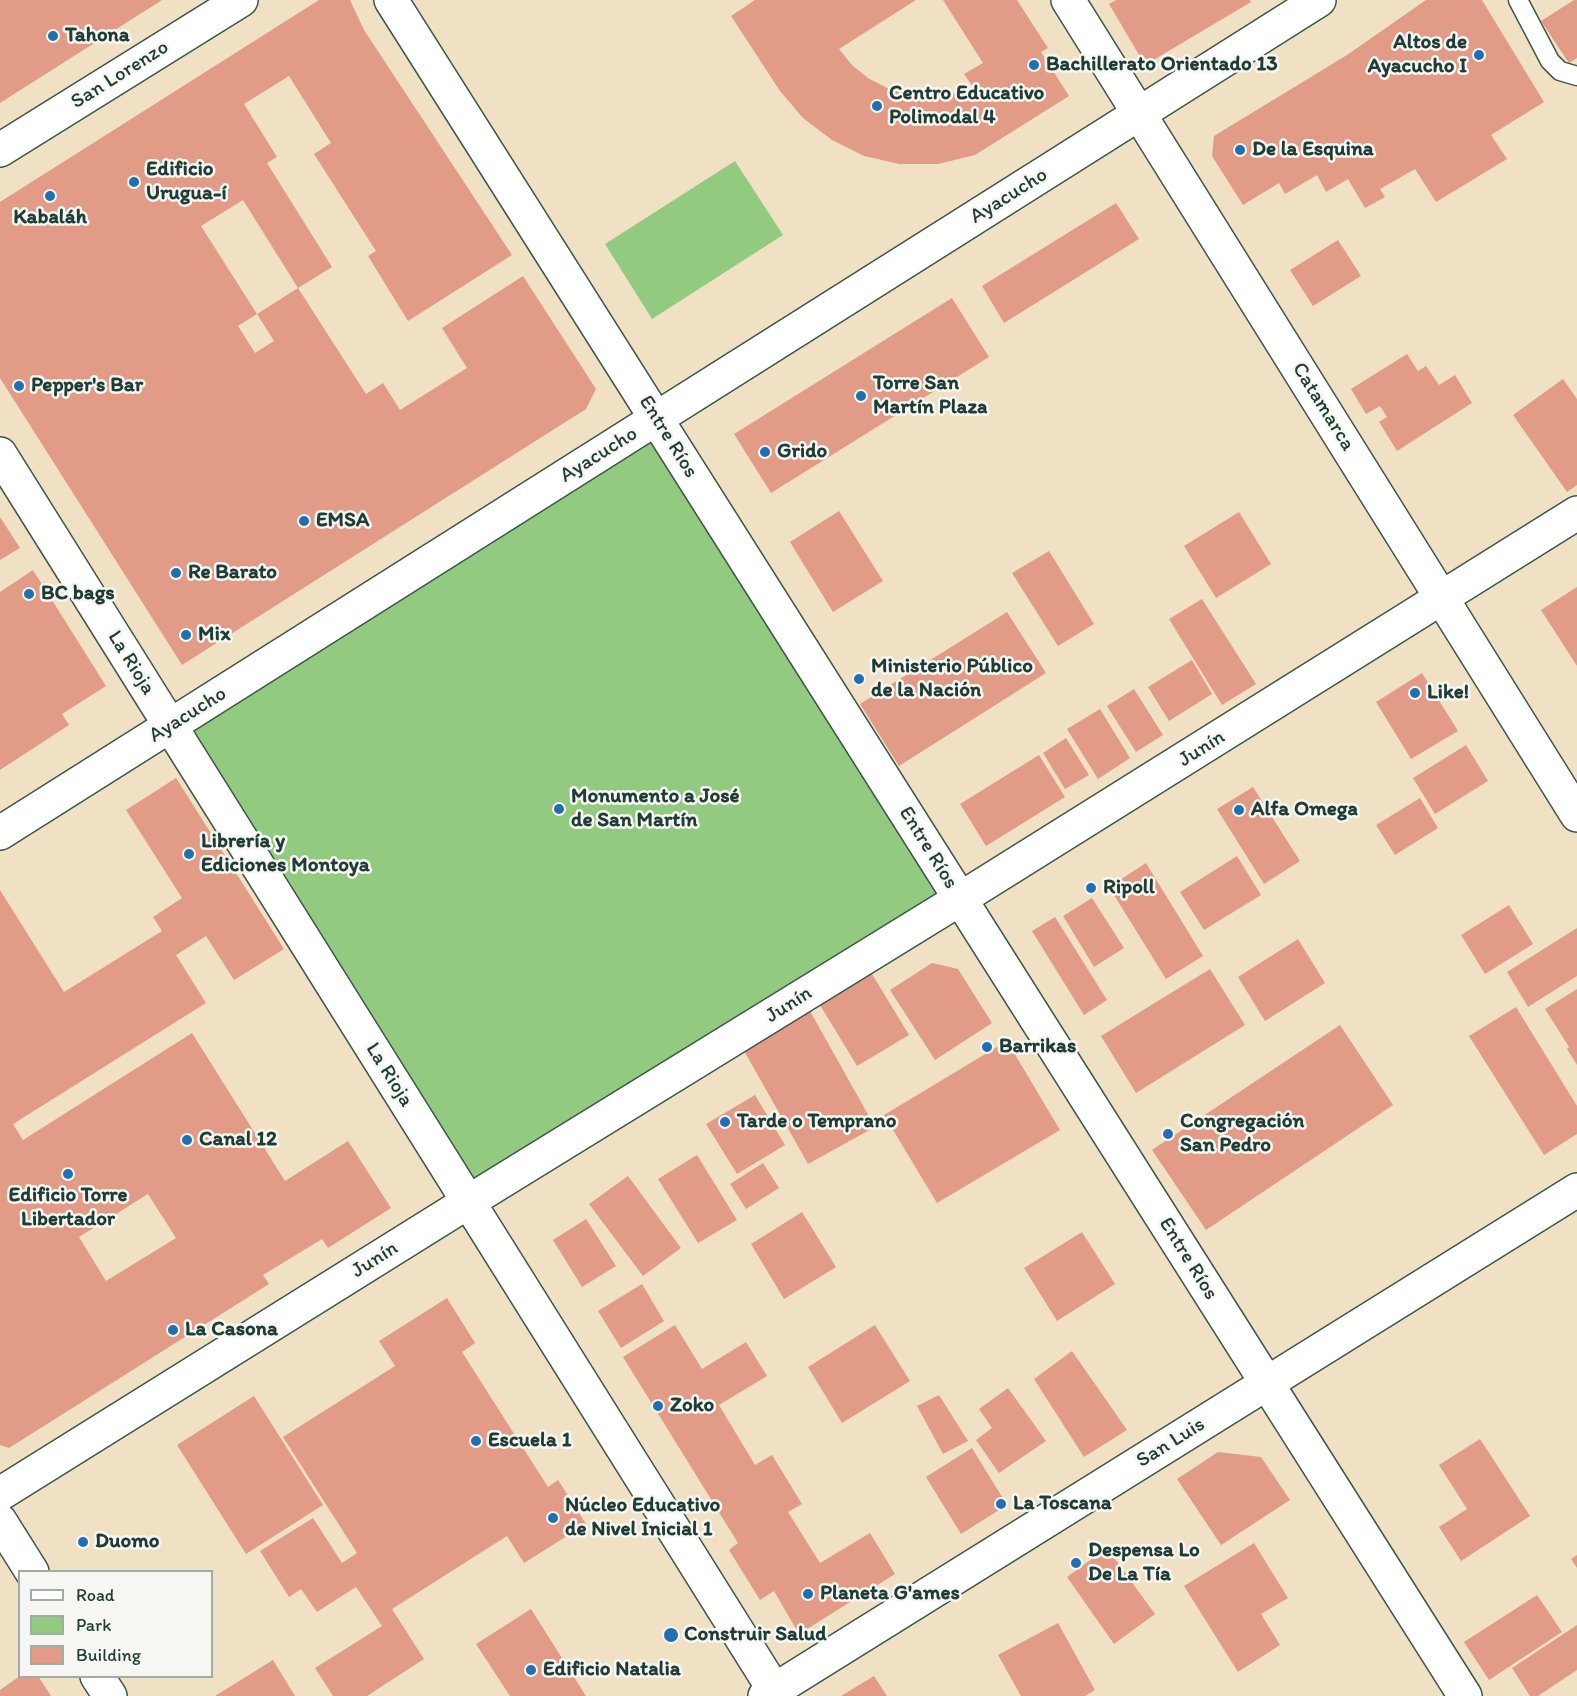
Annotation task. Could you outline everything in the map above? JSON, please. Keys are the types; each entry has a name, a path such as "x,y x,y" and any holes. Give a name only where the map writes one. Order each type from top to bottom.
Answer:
{"street":[{"name":"San Lorenzo","path":"0,150 240,0"},
{"name":"Entre Ríos","path":"391,0 1466,1696"},
{"name":"Catamarca","path":"1068,0 1577,815"},
{"name":"Ayacucho","path":"0,833 1319,0"},
{"name":"La Rioja","path":"0,454 773,1694"},
{"name":"Junín","path":"0,1494 1443,599 1577,513"},
{"name":"San Luis","path":"773,1694 1577,1190"},
{"path":"0,1521 31,1570"},
{"path":"98,1678 110,1696"}],"lane":[{"path":"1518,0 1550,61 1560,71 1577,76"}],"green space":[{"path":"735,161 783,235 652,319 605,244"},
{"path":"657,430 946,896 469,1191 180,725"}],"building":[{"path":"0,0 162,0 0,103"},
{"path":"319,0 350,0 364,30 512,255 408,321 368,256 376,251 314,154 331,143 289,76 244,104 277,157 267,163 332,267 298,288 366,394 383,383 400,410 467,368 442,328 523,276 596,389 586,409 182,665 0,378 0,202","holes":["243,200 298,288 257,314 201,226","257,314 274,341 255,353 238,326"]},
{"path":"755,0 916,0 839,49 852,65 868,78 887,88 907,94 929,96 951,94 973,87 964,74 983,63 943,0 1017,0 1048,48 1041,52 1069,96 975,155 938,164 899,164 864,156 832,140 803,118 780,91 731,16"},
{"path":"1116,0 1250,0 1251,2 1145,65 1109,4"},
{"path":"1426,0 1482,0 1544,102 1491,135 1507,159 1436,202 1415,169 1380,189 1385,197 1365,208 1348,179 1326,192 1317,175 1285,194 1279,183 1243,205 1212,156 1214,136 1347,55"},
{"path":"1577,0 1577,58 1569,63 1541,21"},
{"path":"1116,203 1139,239 1004,323 982,286"},
{"path":"1338,240 1361,276 1313,306 1290,270"},
{"name":"Torre San Martín Plaza","path":"952,298 989,357 771,493 734,434"},
{"path":"1407,354 1418,371 1426,366 1439,385 1455,375 1472,403 1397,451 1379,422 1387,417 1380,406 1366,414 1351,389"},
{"path":"1563,379 1577,399 1577,485 1567,492 1513,415"},
{"path":"839,511 883,581 833,612 790,542"},
{"path":"1239,512 1271,564 1216,598 1184,546"},
{"path":"0,517 20,548 0,560"},
{"path":"1049,551 1094,624 1058,646 1012,573"},
{"path":"33,570 106,686 62,714 69,725 0,770 0,592"},
{"path":"1577,587 1577,666 1541,610"},
{"path":"1202,599 1256,684 1222,705 1169,619"},
{"path":"1007,612 1046,673 899,766 860,704"},
{"path":"1192,660 1212,694 1169,721 1148,687"},
{"path":"1422,673 1458,731 1411,759 1376,702"},
{"path":"1134,689 1163,735 1136,752 1107,706"},
{"path":"1100,709 1130,758 1098,779 1067,729"},
{"path":"1066,738 1089,775 1065,789 1043,753"},
{"path":"1466,745 1488,781 1435,814 1413,778"},
{"path":"1039,755 1065,797 986,846 960,804"},
{"path":"176,778 284,949 234,980 206,936 176,955 206,1003 13,1124 23,1140 192,1033 285,1181 348,1141 391,1208 328,1248 322,1239 263,1275 269,1284 9,1448 0,1445 0,890 64,992 162,931 153,917 182,898 126,810","holes":["148,1194 176,1238 106,1281 79,1237"]},
{"path":"1253,787 1300,861 1264,884 1217,809"},
{"path":"1420,798 1438,828 1395,855 1376,825"},
{"path":"1237,856 1261,895 1204,930 1180,892"},
{"path":"1146,863 1203,956 1166,979 1109,887"},
{"path":"1092,898 1124,948 1094,967 1063,916"},
{"path":"1509,905 1533,944 1485,974 1461,935"},
{"path":"1055,917 1107,1000 1084,1015 1032,931"},
{"path":"1577,928 1577,976 1528,1007 1507,972"},
{"path":"1298,939 1325,983 1265,1021 1238,977"},
{"path":"932,963 958,969 992,1023 935,1060 890,990"},
{"path":"1210,969 1245,1025 1136,1093 1101,1036"},
{"path":"872,974 909,1035 857,1066 820,1005"},
{"path":"1577,989 1577,1065 1567,1049 1569,1047 1545,1009"},
{"path":"1516,1007 1577,1106 1577,1134 1544,1155 1469,1036"},
{"path":"810,1011 875,1127 808,1164 743,1049"},
{"path":"1340,1025 1393,1105 1206,1230 1152,1150"},
{"path":"1007,1041 1060,1130 937,1203 884,1115"},
{"path":"755,1095 785,1145 737,1174 706,1124"},
{"path":"697,1155 737,1220 698,1243 658,1179"},
{"path":"763,1163 779,1188 746,1209 730,1184"},
{"path":"628,1176 681,1248 643,1276 589,1204"},
{"path":"802,1212 836,1267 784,1299 751,1244"},
{"path":"586,1219 616,1266 582,1287 553,1240"},
{"path":"1082,1232 1115,1284 1057,1321 1024,1268"},
{"path":"642,1284 664,1321 621,1348 598,1311"},
{"path":"447,1298 475,1343 462,1352 548,1487 558,1480 586,1524 524,1563 507,1536 392,1609 424,1659 367,1696 333,1696 315,1668 382,1626 356,1587 317,1612 301,1589 289,1597 260,1551 313,1518 342,1563 357,1553 283,1437 395,1366 379,1341"},
{"path":"675,1325 702,1369 746,1342 767,1376 719,1405 755,1465 772,1455 802,1504 788,1512 820,1563 870,1533 895,1574 799,1634 774,1591 760,1600 729,1550 738,1543 623,1357"},
{"path":"875,1325 910,1381 842,1423 808,1367"},
{"path":"1072,1351 1127,1430 1084,1457 1034,1379"},
{"path":"1008,1388 1046,1441 999,1473 976,1440 992,1428 979,1409"},
{"path":"939,1395 968,1441 943,1454 917,1406"},
{"path":"254,1396 323,1505 246,1554 177,1445"},
{"path":"1480,1439 1530,1516 1461,1561 1439,1527 1467,1509 1439,1465"},
{"path":"972,1448 1007,1505 961,1534 926,1477"},
{"path":"1218,1452 1261,1457 1290,1500 1221,1545 1177,1479"},
{"path":"1254,1543 1288,1598 1261,1614 1280,1645 1238,1672 1184,1586"},
{"path":"1107,1548 1155,1614 1114,1644 1067,1577"},
{"path":"1577,1555 1577,1568 1571,1559"},
{"path":"1537,1595 1562,1632 1489,1680 1464,1642"},
{"name":"Edificio Natalia","path":"531,1609 586,1696 510,1696 476,1644"},
{"path":"1058,1623 1095,1690 1085,1696 1021,1696 998,1655"},
{"path":"1577,1625 1577,1670 1538,1696 1530,1696 1512,1668"},
{"path":"273,1660 295,1696 215,1696"},
{"path":"874,1676 887,1696 841,1696"},
{"path":"18,1677 39,1678 51,1696 0,1696 0,1690"}],"place":[{"name":"Tahona","path":"53,36"},
{"name":"Altos de Ayacucho I","path":"1479,55"},
{"name":"Bachillerato Orientado 13","path":"1034,65"},
{"name":"Centro Educativo Polimodal 4","path":"877,106"},
{"name":"De la Esquina","path":"1240,150"},
{"name":"Edificio Urugua-í","path":"134,182"},
{"name":"Kabaláh","path":"50,196"},
{"name":"Pepper's Bar","path":"19,386"},
{"name":"Torre San Martín Plaza","path":"861,396"},
{"name":"Grido","path":"765,452"},
{"name":"EMSA","path":"304,521"},
{"name":"Re Barato","path":"176,573"},
{"name":"BC bags","path":"29,594"},
{"name":"Mix","path":"186,635"},
{"name":"Ministerio Público de la Nación","path":"859,679"},
{"name":"Like!","path":"1415,693"},
{"name":"Monumento a José de San Martín","path":"559,809"},
{"name":"Alfa Omega","path":"1239,810"},
{"name":"Librería y Ediciones Montoya","path":"189,854"},
{"name":"Ripoll","path":"1091,888"},
{"name":"Barrikas","path":"987,1047"},
{"name":"Tarde o Temprano","path":"725,1122"},
{"name":"Congregación San Pedro","path":"1168,1134"},
{"name":"Canal 12","path":"187,1140"},
{"name":"Edificio Torre Libertador","path":"68,1174"},
{"name":"La Casona","path":"173,1330"},
{"name":"Zoko","path":"658,1406"},
{"name":"Escuela 1","path":"476,1441"},
{"name":"La Toscana","path":"1001,1504"},
{"name":"Núcleo Educativo de Nivel Inicial 1","path":"553,1518"},
{"name":"Duomo","path":"83,1542"},
{"name":"Despensa Lo De La Tía","path":"1076,1563"},
{"name":"Planeta G'ames","path":"808,1594"},
{"name":"Construir Salud","path":"671,1635"},
{"name":"Edificio Natalia","path":"531,1670"}]}
